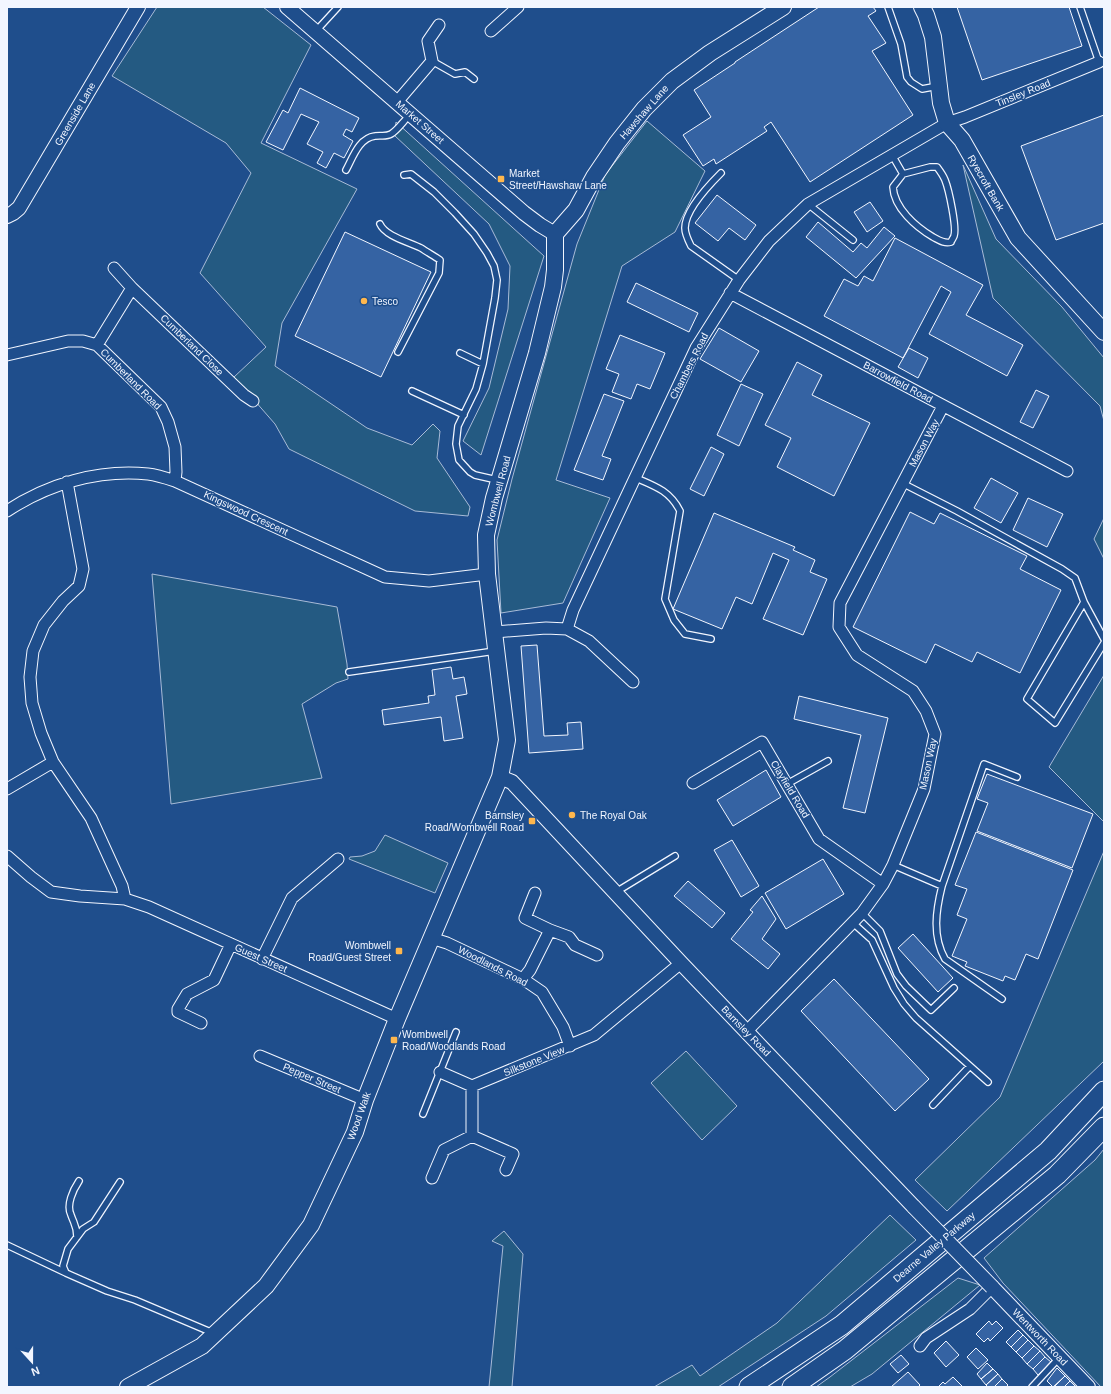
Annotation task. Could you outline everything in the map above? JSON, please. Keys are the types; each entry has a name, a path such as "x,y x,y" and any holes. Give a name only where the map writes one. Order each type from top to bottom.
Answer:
{"highway":[{"name":"Dearne Valley Parkway","path":"749,1387 842,1325 1048,1151 1104,1091"},
{"path":"792,1387 845,1350 1057,1175 1104,1127"}],"main road":[{"name":"Hawshaw Lane","path":"555,234 576,210 594,177 617,143 644,109 672,81 710,53 783,7"},
{"name":"Ryecroft Bank","path":"922,7 933,38 940,102 947,123 962,140 1018,238 1104,332"},
{"name":"Wombwell Road","path":"500,777 507,740 487,574 486,535 494,498 537,353 553,287 555,270 555,234"},
{"name":"Wood Walk","path":"128,1387 202,1346 266,1286 311,1225 355,1132 365,1100 397,1018 500,777"}],"street":[{"name":"Greenside Lane","path":"7,216 19,208 138,7"},
{"name":"Market Street","path":"287,7 524,213 540,226 555,234"},
{"path":"492,31 518,7"},
{"path":"397,102 432,61 428,41 439,25"},
{"name":"Tinsley Road","path":"947,123 1099,62"},
{"name":"Chambers Road","path":"567,629 573,610 696,348 730,293 769,242 808,204 947,123"},
{"name":"Cumberland Close","path":"114,268 132,288 244,395 253,401"},
{"path":"98,345 132,288"},
{"name":"Barrowfield Road","path":"730,293 1067,471"},
{"name":"Cumberland Road","path":"7,355 68,341 83,341 98,345 161,407 168,422 175,447 175,480"},
{"name":"Mason Way","path":"747,1031 862,913 883,884 893,865 924,789 935,734 926,711 912,691 857,655 839,627 840,603 943,406"},
{"name":"Kingswood Crescent","path":"7,511 36,493 67,482 95,476 148,474 175,480 385,577 429,581 487,574"},
{"path":"67,482 83,569 79,586 63,601 44,625 33,651 30,676 32,703 41,733 53,762 91,818 122,886 125,900"},
{"path":"495,632 546,628 567,629 589,641 633,682"},
{"name":"Clayfield Road","path":"693,783 762,742 820,839 883,884"},
{"path":"7,789 53,762"},
{"name":"Barnsley Road","path":"500,777 512,782 681,962 992,1287"},
{"name":"Guest Street","path":"7,856 51,892 125,900 149,907 262,959 397,1018"},
{"path":"262,959 292,898 338,859"},
{"path":"536,893 525,918 568,938 575,945 597,955"},
{"path":"523,979 530,970 550,930"},
{"name":"Woodlands Road","path":"431,938 447,943 523,979 542,992 563,1027 570,1046"},
{"path":"201,1023 178,1012 178,1008 187,994 214,980 230,944"},
{"name":"Silkstone View","path":"472,1086 594,1035 681,962"},
{"name":"Pepper Street","path":"260,1056 365,1100"},
{"path":"440,1072 472,1086 472,1136"},
{"path":"472,1136 513,1154 506,1170"},
{"path":"432,1178 444,1150 472,1136"},
{"path":"920,1346 926,1338 970,1309 992,1287"},
{"name":"Wentworth Road","path":"992,1287 1088,1387"}],"lane":[{"path":"316,32 338,7"},
{"path":"888,7 901,44 907,77 922,89 938,86"},
{"path":"1080,7 1099,62"},
{"path":"432,61 455,74 465,72 474,80"},
{"path":"346,170 364,140 376,136 390,135 411,114"},
{"path":"892,154 903,174"},
{"path":"930,167 937,167 942,172 950,199 955,230 954,237 951,242 944,242 921,230 901,208 893,192 893,187 903,174 930,167"},
{"path":"721,173 702,192 688,215 685,227 691,246 740,280"},
{"path":"404,175 411,174 448,205 474,234 494,266 497,280 496,298 483,364 476,389 458,426 456,444 459,460 470,472 500,481"},
{"path":"808,204 853,240"},
{"path":"380,224 382,228 391,234 420,248 440,260 439,273 398,352"},
{"path":"460,353 483,364"},
{"path":"412,391 464,415"},
{"path":"636,478 660,488 676,502 680,511 664,599 674,620 685,634 711,640"},
{"path":"902,483 957,511 1062,569 1074,578 1084,602 1104,639"},
{"path":"1084,602 1027,699 1055,723 1104,643"},
{"path":"349,672 497,651"},
{"path":"787,784 828,761"},
{"path":"1002,999 945,959 937,935 936,920 937,906 942,886 984,764 1017,777"},
{"path":"616,892 675,856"},
{"path":"893,865 942,886"},
{"path":"862,913 880,931 897,974 906,986 932,1010 954,988"},
{"path":"853,923 872,940 894,988 904,1004 916,1018 988,1082"},
{"path":"423,1114 456,1032"},
{"path":"933,1105 970,1066"},
{"path":"77,1236 77,1227 69,1209 72,1196 79,1181"},
{"path":"66,1273 63,1266 68,1249 77,1236 94,1222 120,1182"},
{"path":"7,1245 107,1291 135,1300 215,1334"},
{"path":"1032,1387 1060,1358"}],"shaded area":[{"path":"157,7 263,7 311,45 261,143 357,189 282,323 275,366 367,428 412,445 433,424 440,431 437,458 470,507 468,516 415,511 289,449 275,424 234,377 266,347 200,273 251,173 226,143 112,76"},
{"path":"647,121 705,171 675,232 622,266 556,480 610,498 563,603 501,613 497,540 512,479 577,244 605,175"},
{"path":"396,122 544,256 481,455 463,441 489,388 508,309 510,266 489,224 394,135"},
{"path":"963,165 996,239 1062,307 1104,358 1104,421 1100,406 993,298"},
{"path":"1104,518 1104,559 1094,539"},
{"path":"152,574 337,607 347,664 348,679 336,683 302,704 322,778 171,804"},
{"path":"1104,675 1104,822 1049,767"},
{"path":"385,835 448,863 435,893 349,859 350,857 362,856 375,851"},
{"path":"1104,851 1104,1061 947,1211 915,1180 1000,1097"},
{"path":"686,1051 737,1106 702,1140 651,1083"},
{"path":"1104,1149 1104,1387 1101,1387 1003,1283 984,1258 1095,1160"},
{"path":"890,1215 916,1240 826,1316 718,1387 654,1387 692,1365 700,1376 777,1323"},
{"path":"504,1231 523,1254 512,1387 489,1387 503,1246 492,1241"},
{"path":"958,1278 980,1285 872,1374 850,1387 816,1387 830,1377"}],"building":[{"path":"819,7 873,7 876,11 868,16 886,43 872,51 913,115 810,182 771,122 764,127 767,131 716,164 714,159 703,166 683,135 711,117 694,90"},
{"path":"957,7 1069,7 1082,46 982,80"},
{"path":"300,88 359,118 352,132 346,129 343,135 353,141 344,158 334,153 326,168 317,163 323,152 307,144 319,122 301,114 283,150 266,142 283,110 288,113"},
{"path":"1104,115 1104,223 1056,240 1021,146"},
{"path":"717,195 756,225 745,240 729,228 718,241 695,223"},
{"path":"870,202 883,221 867,232 854,212"},
{"path":"818,222 853,252 861,243 867,248 884,227 895,236 856,278 806,237"},
{"name":"Tesco","path":"345,232 431,272 381,377 295,336"},
{"path":"895,238 983,285 966,315 1023,345 1007,376 929,334 951,292 941,286 903,358 824,316 844,279 858,286 864,276 873,281"},
{"path":"636,283 698,313 689,332 627,302"},
{"path":"719,328 759,351 741,382 700,359"},
{"path":"620,335 665,353 650,389 637,384 631,399 612,392 619,374 606,369"},
{"path":"909,348 928,358 918,378 898,367"},
{"path":"797,362 822,375 812,395 870,423 834,496 777,467 791,438 765,425"},
{"path":"741,384 763,394 739,446 717,435"},
{"path":"1036,390 1049,396 1033,428 1020,422"},
{"path":"604,394 624,401 602,456 611,459 603,480 574,470"},
{"path":"711,447 724,454 704,496 690,489"},
{"path":"991,478 1018,493 1001,523 974,508"},
{"path":"1028,498 1063,514 1047,547 1013,530"},
{"path":"910,512 934,524 940,513 1027,556 1020,569 1061,590 1020,673 977,652 972,662 935,644 926,663 853,627"},
{"path":"714,513 795,547 793,550 815,560 810,572 827,579 803,635 763,619 789,560 773,553 752,604 736,597 722,629 673,609"},
{"path":"537,645 544,736 568,735 567,723 581,722 583,749 529,753 521,646"},
{"path":"451,667 453,679 464,677 467,694 456,696 463,738 444,741 441,717 384,725 382,710 429,703 428,696 435,695 432,670"},
{"path":"799,696 888,718 865,813 843,808 861,735 794,719"},
{"path":"766,770 781,797 733,826 717,800"},
{"path":"987,774 1093,814 1072,868 977,831 988,803 977,799"},
{"path":"976,832 1073,870 1038,959 1026,954 1015,980 1005,976 1003,981 965,966 967,962 952,956 967,919 957,915 967,889 955,885"},
{"path":"732,840 759,886 741,897 714,850"},
{"path":"823,859 844,894 786,929 765,893"},
{"path":"688,881 725,913 712,928 674,896"},
{"path":"762,896 776,919 762,939 780,954 768,969 731,939 753,912 750,910"},
{"path":"913,934 953,978 938,992 898,948"},
{"path":"834,979 929,1079 895,1111 801,1011"},
{"path":"989,1321 992,1325 996,1321 1003,1328 990,1341 988,1338 984,1342 976,1334"},
{"path":"1018,1330 1023,1335 1011,1347 1006,1342"},
{"path":"1023,1335 1028,1340 1016,1352 1011,1347"},
{"path":"1028,1340 1034,1346 1022,1358 1016,1352"},
{"path":"946,1341 959,1355 946,1367 934,1353"},
{"path":"1034,1346 1040,1351 1027,1364 1022,1358"},
{"path":"976,1348 988,1360 978,1369 967,1357"},
{"path":"1040,1351 1045,1357 1033,1369 1027,1364"},
{"path":"901,1355 909,1364 898,1373 890,1364"},
{"path":"1045,1357 1051,1362 1038,1375 1033,1369"},
{"path":"987,1363 993,1369 981,1379 977,1374"},
{"path":"1057,1368 1065,1376 1053,1387 1047,1381"},
{"path":"993,1369 998,1374 986,1385 981,1379"},
{"path":"908,1372 920,1385 918,1387 891,1387"},
{"path":"998,1374 1002,1379 994,1387 988,1387 986,1385"},
{"path":"1065,1376 1070,1381 1064,1387 1054,1387"},
{"path":"953,1377 963,1387 938,1387 943,1382 945,1384"},
{"path":"1002,1379 1008,1385 1006,1387 994,1387"},
{"path":"1070,1381 1076,1387 1064,1387"}],"place":[{"name":"Market Street/Hawshaw Lane","path":"501,179"},
{"name":"Tesco","path":"364,301"},
{"name":"The Royal Oak","path":"572,815"},
{"name":"Barnsley Road/Wombwell Road","path":"532,821"},
{"name":"Wombwell Road/Guest Street","path":"399,951"},
{"name":"Wombwell Road/Woodlands Road","path":"394,1040"}]}
